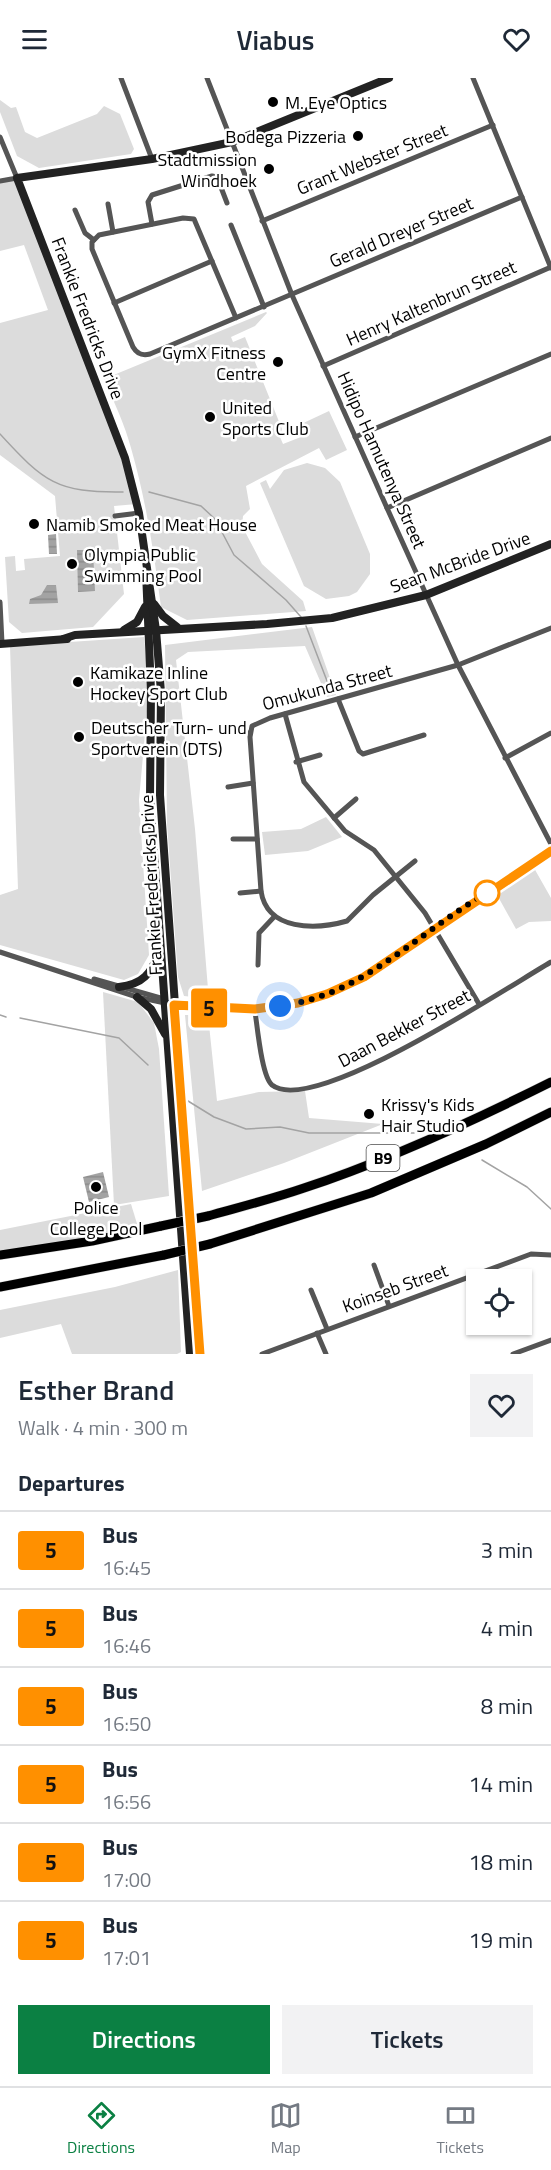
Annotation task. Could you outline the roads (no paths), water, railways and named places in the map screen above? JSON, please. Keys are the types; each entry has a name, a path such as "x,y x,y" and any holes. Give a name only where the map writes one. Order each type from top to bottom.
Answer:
{"highway":[{"name":"B9","path":"0,1255 92,1241 208,1216 303,1188 353,1170 497,1109 551,1082"},
{"name":"B9","path":"0,1288 210,1244 371,1193 486,1144 551,1112"}],"main road":[{"path":"17,178 152,159 232,142 389,78"},
{"name":"Frankie Fredricks Drive","path":"17,178 125,458 139,513 153,632"},
{"name":"Sean McBride Drive","path":"1,644 178,628 237,626 332,618 426,595 551,544"},
{"path":"120,632 137,622 150,600 163,616 178,628"},
{"name":"Sean McBride Drive","path":"63,639 75,635 120,632 226,630 237,626"},
{"name":"Frankie Fredericks Drive","path":"153,632 150,798 160,948 169,1002 167,1038 190,1354"},
{"name":"Frankie Fredericks Drive","path":"153,632 161,692 160,795 169,1002 200,1354"},
{"path":"169,1002 272,1006 298,1003 346,987 551,851"},
{"path":"118,987 136,984 147,976 160,948"},
{"path":"137,997 151,1009 167,1038"}],"street":[{"path":"121,78 152,159"},
{"name":"Hidipo Hamutenya Street","path":"207,78 292,295 426,595 458,665 551,844"},
{"path":"473,78 551,267"},
{"name":"Grant Webster Street","path":"262,221 493,125"},
{"name":"Frankie Fredricks Drive","path":"0,138 17,178"},
{"path":"152,224 148,202 152,195 212,176 217,177 226,203"},
{"path":"0,181 17,178"},
{"name":"Gerald Dreyer Street","path":"75,210 85,233 93,240 92,249 135,351 144,355 264,307 522,197"},
{"path":"108,204 113,232"},
{"path":"93,240 99,235 113,232 183,218 194,219 236,318"},
{"path":"231,225 264,307"},
{"path":"114,303 212,261"},
{"name":"Henry Kaltenbrun Street","path":"324,366 551,267"},
{"path":"355,436 551,354"},
{"path":"387,508 551,438"},
{"path":"115,516 139,513"},
{"path":"0,602 1,644"},
{"name":"Omukunda Street","path":"274,916 264,905 261,891 250,733 256,722 458,665 551,628"},
{"path":"338,699 343,716 359,751 363,754 424,735"},
{"path":"285,714 296,762 304,782 345,831 374,850 435,927 479,1004"},
{"path":"221,732 250,733"},
{"path":"505,758 551,733"},
{"path":"296,762 320,755"},
{"path":"228,787 253,783"},
{"path":"334,818 356,799"},
{"path":"233,839 257,838"},
{"path":"258,965 259,933 274,916 296,925 342,922 352,919 373,895 415,861"},
{"path":"240,893 261,891"},
{"path":"0,952 169,1002"},
{"name":"Daan Bekker Street","path":"254,1007 266,1075 277,1087 296,1088 329,1083 355,1074 551,962"},
{"path":"52,968 137,997 169,1002"},
{"name":"Koinseb Street","path":"262,1354 531,1254 551,1255"},
{"path":"374,1265 389,1306"},
{"path":"311,1290 327,1329"},
{"path":"317,1332 326,1354"},
{"path":"513,1354 551,1340"}],"waterway":[{"path":"0,434 28,463 53,481 82,490 123,492"},
{"path":"149,492 201,506 215,519 234,555 286,600 301,617"},
{"path":"306,626 332,694"},
{"path":"0,1015 6,1017"},
{"path":"20,1018 119,1038 148,1065"},
{"path":"188,1101 214,1117 246,1129 280,1127 309,1133 414,1133"},
{"path":"482,1160 527,1187 551,1209"}],"place":[{"name":"M. Eye Optics","path":"273,102"},
{"name":"Bodega Pizzeria","path":"358,136"},
{"name":"Stadtmission Windhoek","path":"269,169"},
{"name":"GymX Fitness Centre","path":"278,362"},
{"name":"United Sports Club","path":"210,417"},
{"name":"Namib Smoked Meat House","path":"34,524"},
{"name":"Olympia Public Swimming Pool","path":"72,564"},
{"name":"Kamikaze Inline Hockey Sport Club","path":"78,682"},
{"name":"Deutscher Turn- und Sportverein (DTS)","path":"79,737"},
{"name":"Krissy's Kids Hair Studio","path":"369,1114"},
{"name":"Police College Pool","path":"96,1187"}]}
